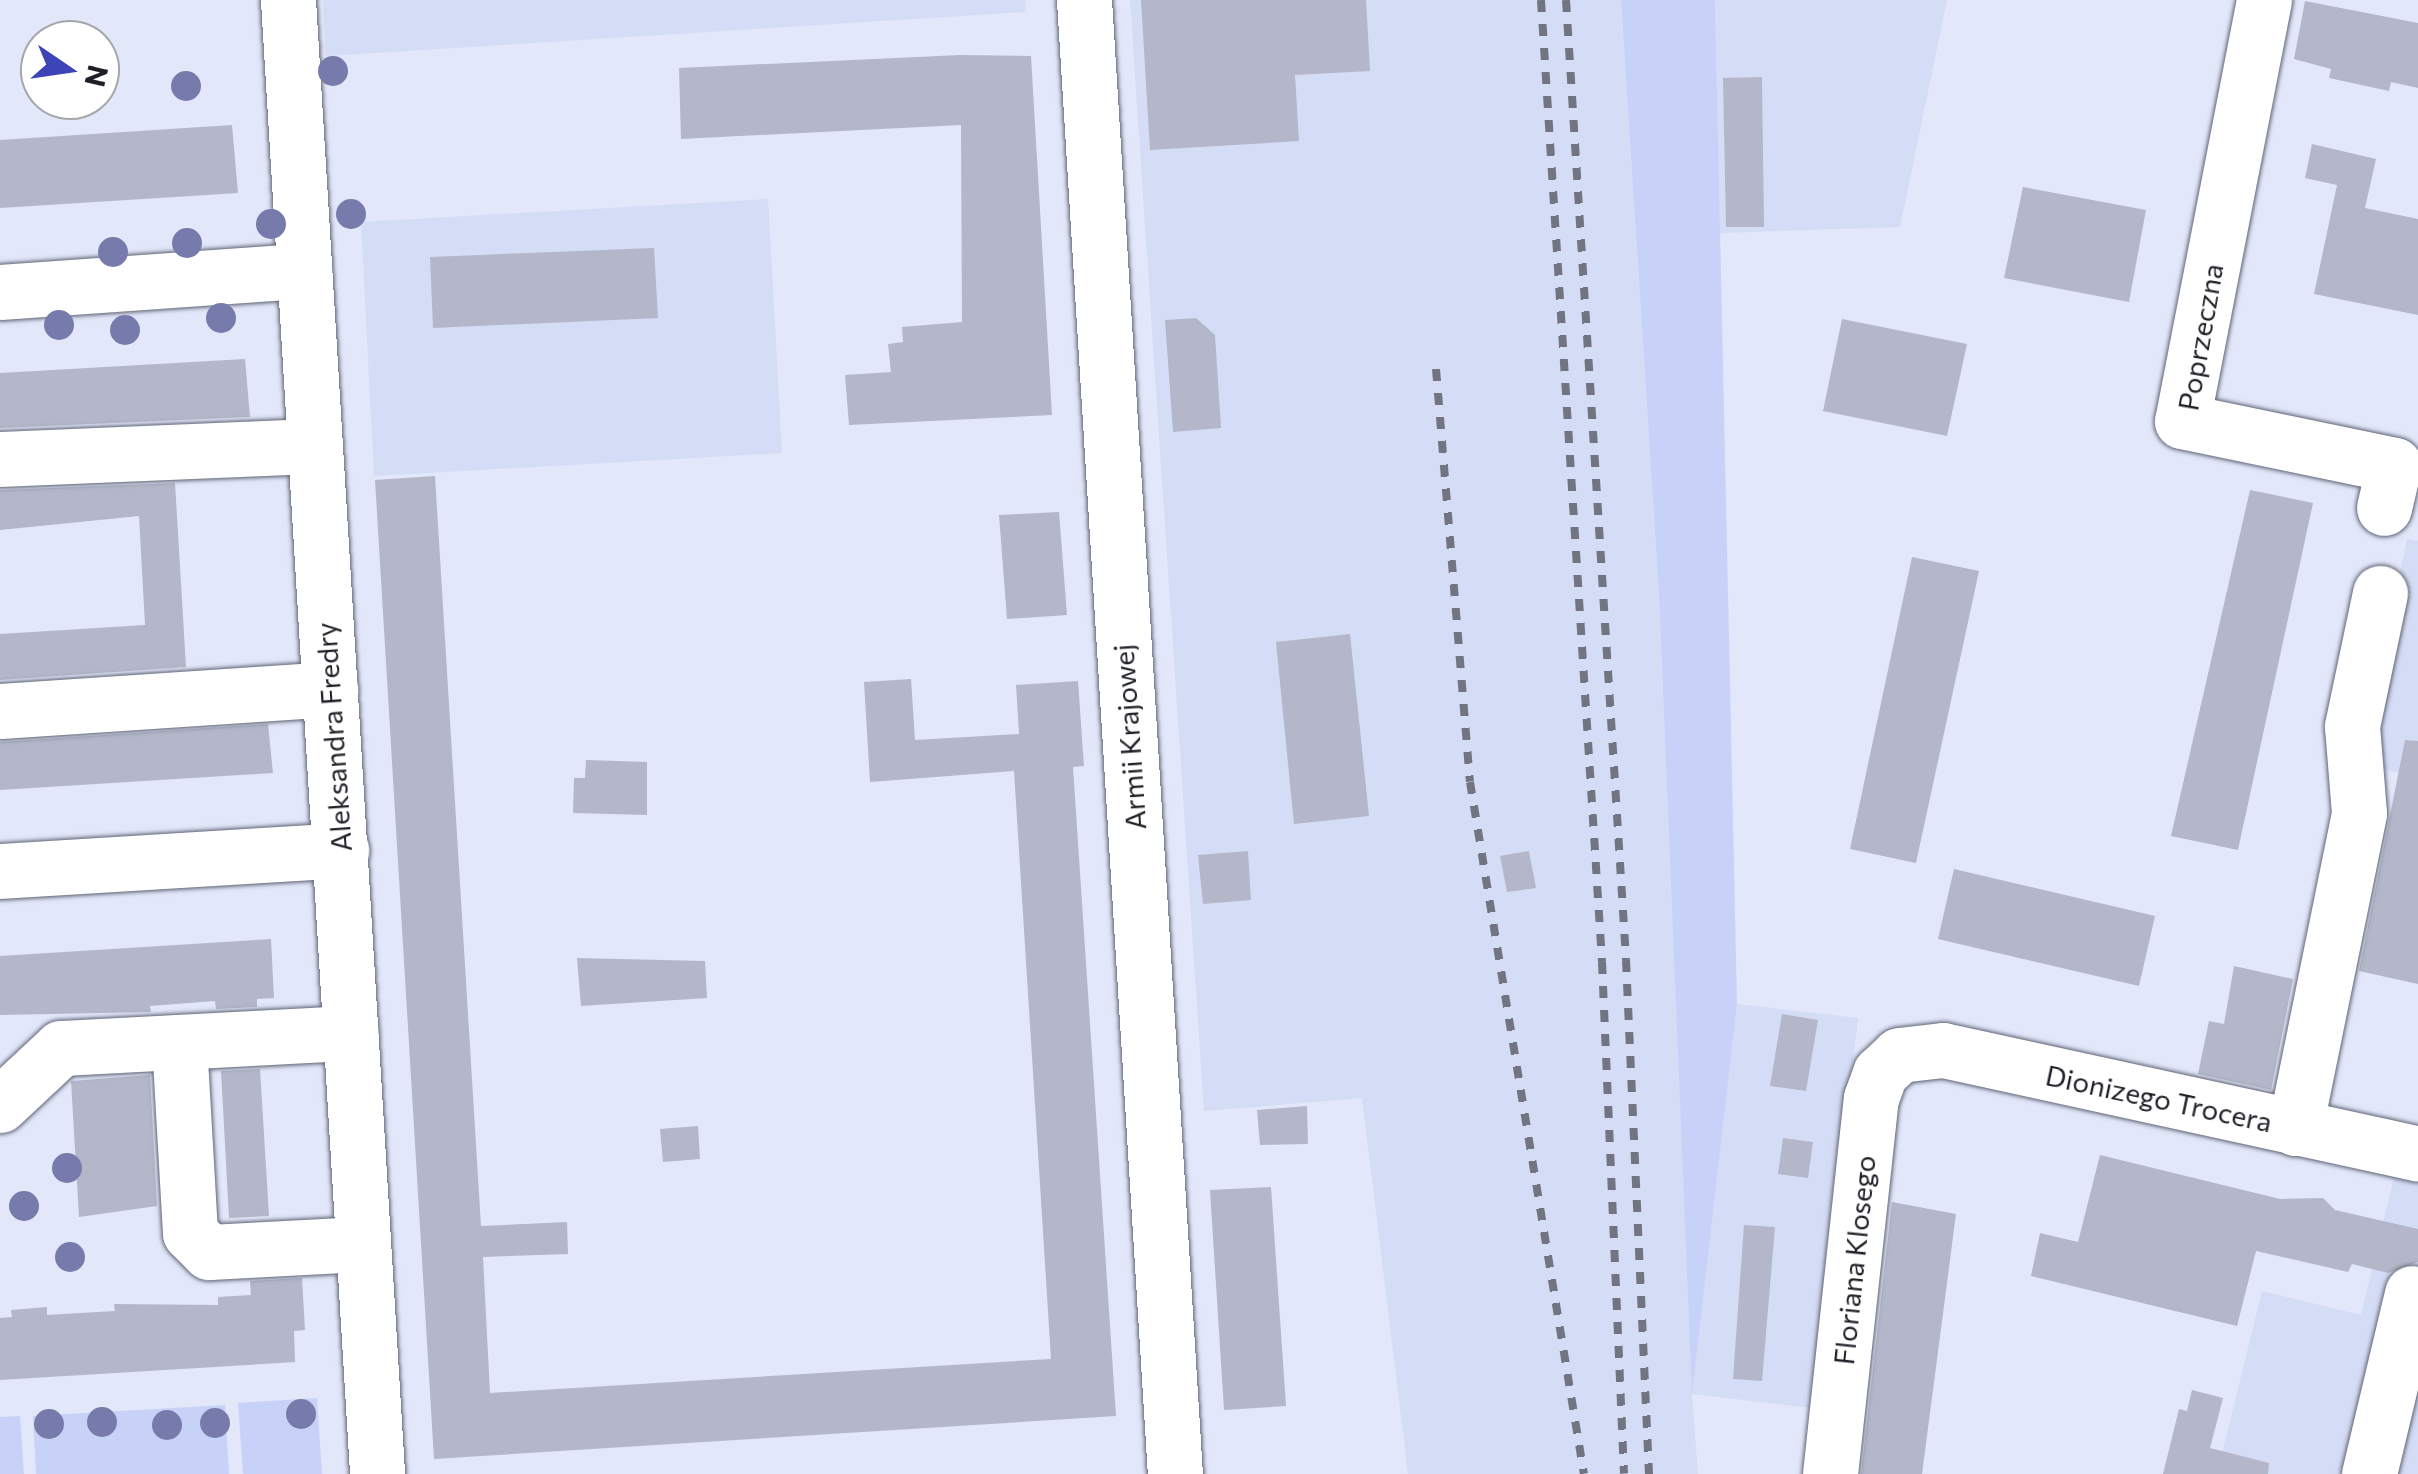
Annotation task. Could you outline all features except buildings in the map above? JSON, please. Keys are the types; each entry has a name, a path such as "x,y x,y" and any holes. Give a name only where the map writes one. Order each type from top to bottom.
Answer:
{"street":[{"name":"Aleksandra Fredry","path":"288,0 376,1474"},
{"name":"Armii Krajowej","path":"1084,0 1174,1474"},
{"name":"Poprzeczna","path":"2264,0 2182,421 2394,465 2384,508"},
{"path":"0,292 304,270"},
{"path":"0,459 315,446"},
{"path":"2296,1128 2359,813 2352,726 2380,592"},
{"path":"0,711 330,690"},
{"path":"0,871 341,850"},
{"path":"0,1104 61,1048 351,1032"},
{"path":"179,1042 190,1234 209,1252 362,1244"},
{"name":"Dionizego Trocera","path":"1899,1055 1943,1050 2418,1154"},
{"name":"Floriana Klosego","path":"1830,1474 1872,1098 1880,1073 1899,1055"},
{"path":"2387,1467 2412,1293"}],"shaded area":[{"path":"323,0 1025,0 1026,12 326,56"},
{"path":"1130,0 1621,0 1659,594 1692,1385 1737,1004 1858,1018 1813,1408 1692,1394 1698,1474 1408,1474 1362,1098 1204,1111"},
{"path":"1621,0 1715,0 1737,1004 1692,1394 1659,594"},
{"path":"1715,0 1947,0 1900,227 1720,233"},
{"path":"768,199 782,453 374,476 361,222"},
{"path":"2407,539 2418,541 2418,777 2359,764"},
{"path":"2394,1177 2418,1183 2418,1474 2217,1474 2262,1291 2361,1315"},
{"path":"317,1398 322,1474 243,1474 238,1403"},
{"path":"225,1405 229,1474 36,1474 33,1416"},
{"path":"20,1416 24,1474 0,1474 0,1417"}],"railway":[{"path":"1541,0 1602,962 1624,1474"},
{"path":"1566,0 1626,960 1649,1474"},
{"path":"1436,369 1470,782 1584,1474"}]}
